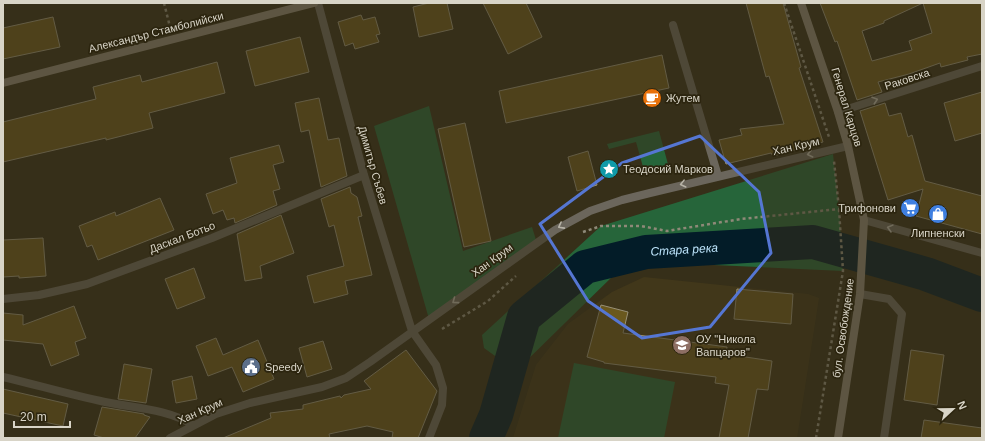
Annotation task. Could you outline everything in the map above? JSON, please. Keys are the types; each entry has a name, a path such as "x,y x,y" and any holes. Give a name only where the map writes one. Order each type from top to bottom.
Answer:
{"main road":[{"name":"Александър Стамболийски","path":"3,83 314,3"},
{"name":"Генерал Карцов","path":"801,3 848,146 864,220"},
{"name":"бул. Освобождение","path":"838,438 860,294 864,220"}],"street":[{"name":"Димитър Събев","path":"318,3 364,175 412,331 436,365 443,388 442,405 429,438"},
{"path":"673,25 718,176"},
{"name":"Раковска","path":"838,112 982,66"},
{"name":"Хан Крум","path":"170,438 216,414 236,407 322,387 346,378 555,230 590,211 622,200 848,146"},
{"name":"Даскал Ботьо","path":"3,299 39,295 87,284 212,238 364,175"},
{"path":"864,220 982,253"},
{"path":"860,294 889,300 902,314 884,438"},
{"path":"3,377 103,402 166,413 181,418 193,425"}],"path":[{"path":"164,3 173,39"},
{"path":"784,3 833,149 840,210 843,271 816,438"},
{"path":"579,233 601,226 641,226 667,231 741,219 840,210"},
{"path":"420,343 488,300 521,272"}],"highlighted area":[{"path":"700,136 759,192 771,253 710,327 642,338 588,301 540,224 622,163"}],"shaded area":[{"name":"ОУ \"Никола Вапцаров\"","path":"644,277 808,294 819,298 797,438 513,438 536,365 568,324 612,292"}],"green space":[{"path":"429,106 463,251 532,227 537,243 429,319 374,126"},
{"path":"659,131 669,168 645,174 636,142 609,149 607,144"},
{"path":"833,154 839,209 843,271 647,262 616,273 516,371 484,348 482,335 601,226"},
{"path":"574,363 675,382 664,438 558,438"}],"building":[{"path":"429,3 447,3 453,29 419,37 413,7"},
{"path":"483,3 526,3 542,37 508,54"},
{"path":"746,3 783,3 801,67 799,68 823,142 773,156 771,153 726,164 719,140 742,135 740,129 784,124 769,76 766,77"},
{"path":"820,3 923,3 982,3 982,54 967,57 968,60 941,67 940,63 909,74 878,82 882,92 857,100 837,41 835,42","holes":["923,3 932,33 909,41 912,50 872,61 862,31 884,23 884,21"]},
{"path":"361,15 363,20 375,17 380,34 376,35 379,42 355,49 353,43 345,46 338,22"},
{"path":"53,17 60,47 3,59 3,28"},
{"path":"300,37 309,72 255,86 246,51"},
{"path":"662,55 669,88 506,123 499,91"},
{"path":"217,62 225,93 149,113 153,128 106,140 106,138 3,162 3,122 96,99 93,87 140,75 142,82"},
{"path":"982,92 982,133 955,141 944,103"},
{"path":"319,98 328,140 339,138 347,176 321,187 309,130 301,132 295,103"},
{"path":"885,103 889,116 901,113 908,137 912,135 925,181 982,196 982,234 916,216 923,189 888,200 860,111"},
{"path":"465,123 491,241 464,247 438,129"},
{"path":"279,145 284,162 273,165 280,189 273,191 277,205 235,223 234,218 227,220 223,210 213,214 206,194 237,183 230,158"},
{"path":"588,151 597,185 577,191 568,157"},
{"path":"350,187 351,193 357,197 362,216 358,217 372,275 345,281 348,294 314,303 307,276 344,266 334,225 329,227 321,199"},
{"path":"160,198 174,230 98,260 92,245 87,247 79,226 115,212 116,216"},
{"path":"281,215 294,253 260,266 262,278 245,281 237,234"},
{"path":"43,238 46,276 19,278 19,276 3,277 3,240"},
{"path":"194,268 205,298 177,309 165,279"},
{"path":"737,289 793,294 791,324 734,319"},
{"path":"601,305 628,312 623,333 727,347 726,354 772,361 768,390 757,389 748,438 719,438 729,385 715,383 716,377 604,363 587,357"},
{"path":"74,306 86,338 75,342 79,355 51,366 43,344 3,340 3,313 23,315 23,325"},
{"path":"216,338 223,355 258,340 274,379 243,392 232,367 208,376 196,346"},
{"path":"323,341 332,369 307,377 299,348"},
{"path":"406,350 437,391 418,438 392,438 393,432 367,426 329,434 330,438 223,438 271,418 270,413 303,409 303,405 340,396 341,398 344,395 371,389 364,381"},
{"path":"911,350 944,355 937,405 904,400"},
{"path":"124,364 152,369 146,403 118,399"},
{"path":"192,376 197,399 176,403 172,381"},
{"path":"3,389 68,404 63,426 3,413"},
{"path":"102,407 144,414 150,417 135,438 104,438 94,435"},
{"path":"924,420 982,428 982,438 921,438"}],"waterway":[{"name":"Стара река","path":"486,438 496,415 524,317 585,267 646,252 813,242 926,274 982,295"}],"place":[{"name":"Жутем","path":"652,98"},
{"name":"Теодосий Марков","path":"609,169"},
{"name":"Трифонови","path":"910,208"},
{"name":"Липненски","path":"938,214"},
{"name":"ОУ \"Никола Вапцаров\"","path":"682,345"},
{"name":"Speedy","path":"251,367"}]}
